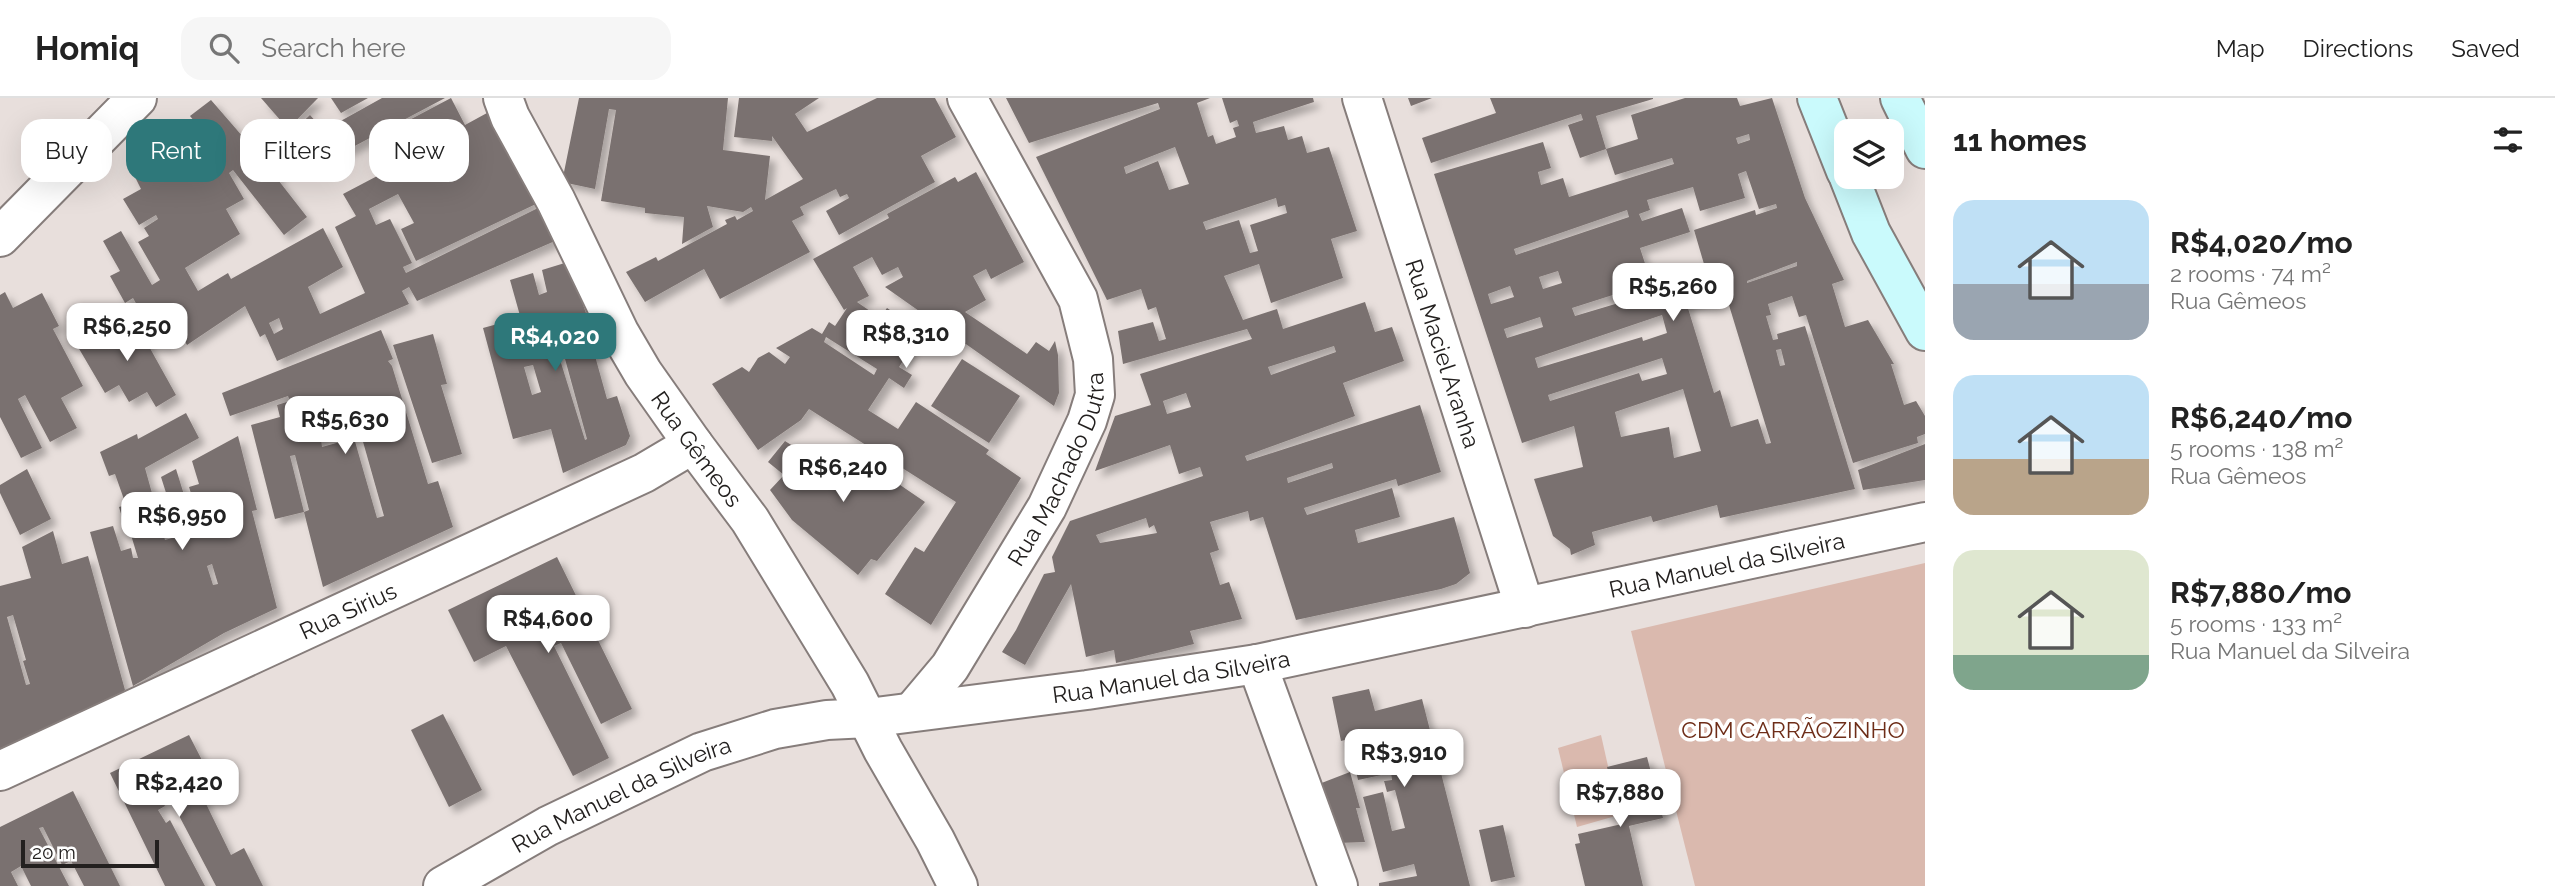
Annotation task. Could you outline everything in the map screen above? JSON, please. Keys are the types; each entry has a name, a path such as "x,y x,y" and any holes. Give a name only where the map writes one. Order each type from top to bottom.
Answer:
{"main road":[{"path":"1817,98 1834,141"},
{"path":"1900,98 1925,149"},
{"path":"1854,189 1871,233 1925,331"}],"street":[{"path":"0,237 137,98"},
{"name":"Rua Gêmeos","path":"503,98 510,117 556,201 619,332 643,373 750,520 850,684 958,886"},
{"name":"Rua Machado Dutra","path":"913,711 950,667 1047,507 1087,421 1095,395 1093,359 1078,299 967,98"},
{"name":"Rua Maciel Aranha","path":"1362,98 1525,608"},
{"name":"Rua Sirius","path":"0,771 632,479 693,444"},
{"name":"Rua Manuel da Silveira","path":"443,886 548,826 702,752 775,729 827,720 867,718 1087,690 1257,664 1925,522"},
{"path":"1257,664 1338,886"}],"green space":[{"name":"CDM CARRÃOZINHO","path":"1925,563 1925,886 1695,886 1631,631"},
{"path":"1601,735 1619,815 1577,827 1558,748"}],"building":[{"path":"261,98 318,98 298,119 279,119"},
{"path":"331,98 368,98 341,113"},
{"path":"382,98 445,98 406,119 369,119 369,138 355,146 355,119 344,119"},
{"path":"451,98 462,119 411,119"},
{"path":"579,98 728,98 723,150 770,156 765,200 803,179 772,136 772,141 734,137 739,98 819,98 795,114 807,132 877,98 935,98 956,137 921,156 935,182 839,235 826,211 849,198 847,194 840,197 836,189 800,207 804,215 792,221 810,252 720,299 704,269 645,302 626,272 656,257 658,261 727,224 725,220 735,216 737,220 753,211 751,207 743,212 707,206 713,227 682,244 684,217 645,213 645,208 601,201 616,110 609,109 595,189 562,182"},
{"path":"1006,98 1210,98 1197,103 1208,137 1213,135 1216,144 1236,137 1233,128 1239,126 1237,120 1230,123 1222,98 1313,98 1314,102 1253,122 1256,133 1284,126 1288,140 1302,136 1307,153 1329,147 1357,231 1331,239 1343,278 1271,303 1259,264 1224,276 1243,320 1277,309 1283,329 1365,302 1375,332 1392,327 1404,361 1343,383 1355,416 1245,456 1247,461 1420,405 1441,472 1398,486 1396,479 1304,508 1307,515 1392,488 1400,517 1355,530 1358,543 1454,517 1470,573 1456,584 1441,589 1296,620 1263,517 1250,521 1248,511 1210,522 1219,550 1210,553 1220,585 1229,582 1242,619 1190,631 1194,644 1116,663 1114,650 1086,657 1071,584 1025,665 1002,652 1044,574 1055,572 1052,557 1070,521 1203,476 1200,467 1179,474 1170,445 1095,471 1115,416 1151,405 1140,374 1252,339 1247,329 1123,364 1118,331 1153,322 1159,341 1166,339 1156,307 1148,310 1141,289 1107,300 1036,157 1160,109 1158,103 1029,143","holes":["1175,147 1189,184 1169,190 1158,161 1126,174 1124,167","1276,198 1278,207 1285,205 1287,213 1250,225 1258,251 1250,253 1239,220 1206,230 1203,222","1334,346 1336,352 1271,375 1268,367","1186,393 1191,407 1167,414 1163,401","1332,463 1333,468 1288,483 1287,478","1146,518 1149,528 1154,525 1157,533 1100,543 1096,535"]},
{"path":"1408,98 1432,98 1411,106"},
{"path":"1490,98 1653,99 1596,116 1606,149 1580,158 1568,125 1583,120 1581,114 1431,163 1422,138 1496,113"},
{"path":"1685,98 1737,98 1740,106 1772,98 1805,198 1844,280 1832,284 1845,327 1868,320 1894,364 1891,364 1904,405 1916,401 1925,416 1925,434 1917,437 1918,443 1853,463 1806,315 1799,317 1792,296 1768,304 1771,315 1766,316 1773,340 1778,339 1777,334 1805,326 1855,489 1720,518 1717,505 1653,522 1651,516 1592,532 1595,545 1571,555 1570,549 1553,536 1534,479 1583,467 1574,426 1522,443 1434,174 1543,142 1551,168 1538,172 1541,185 1563,178 1569,197 1674,164 1672,158 1615,175 1606,149 1638,139 1631,115","holes":["1749,134 1750,140 1738,144 1736,138","1746,171 1759,209 1776,204 1777,208 1756,215 1755,210 1694,230 1704,264 1651,282 1640,248 1690,232 1682,208 1642,221 1639,214 1650,210 1647,200 1693,187 1700,211 1745,198 1738,174","1627,210 1629,217 1516,255 1514,249","1797,262 1797,266 1747,283","1558,271 1562,283 1543,289 1539,277","1510,286 1514,297 1491,304 1488,294","1725,292 1771,443 1766,444 1758,419 1731,427 1720,390 1714,393 1687,305","1619,293 1622,302 1575,316 1572,308","1662,315 1667,333 1643,341 1642,337 1538,368 1535,358","1540,317 1543,327 1507,338 1504,329","1781,349 1785,365 1780,366 1776,350","1662,358 1667,374 1642,381 1639,373 1550,401 1548,395","1683,389 1701,451 1674,458 1669,427 1621,437 1615,412"]},
{"path":"211,100 240,133 240,179 233,170 229,173 244,199 226,209 240,234 185,268 198,291 228,273 231,279 323,228 343,267 308,287 320,314 365,293 335,227 356,216 343,194 369,180 469,182 469,123 487,113 536,204 416,261 401,229 414,223 398,194 369,209 376,225 390,219 412,263 403,267 406,273 538,208 555,241 417,301 409,287 402,291 409,304 277,361 265,334 260,337 245,306 187,345 168,311 147,323 133,298 125,303 110,276 120,271 103,241 121,231 152,285 160,280 138,242 149,236 144,228 158,219 156,215 139,225 123,199 141,189 138,182 226,182 226,119 192,119 190,116","holes":["279,318 283,329 274,334 269,323"]},
{"path":"976,172 1024,262 991,279 986,269 973,276 986,300 965,312 1027,354 1036,342 1049,351 1055,341 1059,393 1054,406 885,287 903,277 898,267 882,275 872,257 853,267 869,296 857,302 880,318 887,308 902,318 894,330 911,341 907,348 910,350 899,367 912,375 904,388 889,378 868,410 898,429 916,402 989,450 986,454 1021,478 931,625 885,594 915,547 924,552 956,502 809,409 801,420 758,450 712,384 742,367 749,372 758,358 769,352 785,364 790,357 776,348 812,328 822,334 829,322 835,326 847,308 844,310 813,259 889,218 887,214 955,177 958,182","holes":["826,337 877,369 874,375 824,342"]},
{"path":"242,182 280,182 307,217 284,235"},
{"path":"568,262 586,313 555,320 557,329 585,320 607,399 617,396 630,436 626,445 563,473 551,429 513,439 483,328 512,320 518,339 526,337 510,280 533,273 539,295 547,292 542,270","holes":["562,348 587,439 585,440 557,350","533,365 541,392 532,395 524,367"]},
{"path":"5,292 13,308 42,293 59,326 53,329 83,386 61,398 77,428 50,442 25,395 18,399 42,448 21,458 0,417 0,295"},
{"path":"132,316 176,395 156,407 147,392 129,402 119,385 105,393 78,347"},
{"path":"381,330 393,359 388,361 392,366 428,484 438,481 453,527 323,587 304,512 275,519 251,425 280,417 277,405 290,401 288,396 230,416 222,393","holes":["356,417 384,516 377,518 354,438 322,447 321,439 353,431 349,419","295,455 309,510 304,512 290,456"]},
{"path":"433,334 447,384 441,385 462,454 432,463 393,345"},
{"path":"962,359 1020,396 989,443 931,406"},
{"path":"186,413 199,438 145,468 165,540 196,531 191,516 175,521 161,477 176,469 190,514 197,513 189,487 199,484 192,461 238,436 257,510 252,511 277,608 224,633 133,686 90,532 113,526 121,551 131,548 133,558 138,558 128,525 136,522 124,524 119,507 126,505 115,474 109,476 100,452 137,434 138,439","holes":["212,564 218,584 213,585 207,566"]},
{"path":"785,441 829,469 843,446 925,502 877,561 871,559 858,575 792,520 770,490 784,475 768,462"},
{"path":"1925,444 1925,480 1863,490 1858,470"},
{"path":"27,469 51,519 20,535 0,493 0,485"},
{"path":"53,531 62,564 88,556 125,690 103,709 0,755 0,586 31,578 22,547","holes":["13,615 26,660 23,661 30,684 26,685 7,617"]},
{"path":"557,557 632,709 601,724 561,643 554,646 609,758 573,776 506,646 474,662 448,610"},
{"path":"1369,689 1375,711 1422,699 1470,886 1379,886 1379,883 1417,876 1414,864 1383,872 1363,797 1383,792 1392,831 1405,828 1395,790 1387,792 1384,781 1392,780 1391,773 1358,780 1349,739 1341,741 1332,697"},
{"path":"443,714 482,790 449,807 411,730"},
{"path":"189,735 205,766 191,773 231,855 244,848 263,886 216,886 165,789 158,792 165,806 158,810 166,823 170,820 205,886 165,886 110,773"},
{"path":"1647,757 1663,818 1629,826 1643,886 1585,886 1575,844 1580,843 1578,834 1622,824 1607,767"},
{"path":"1350,772 1360,808 1356,808 1365,842 1337,843 1319,784"},
{"path":"73,791 120,886 84,886 71,861 62,865 43,827 39,828 69,886 31,886 21,866 11,872 18,886 0,886 0,827"},
{"path":"1503,825 1515,877 1491,882 1479,830"}]}
